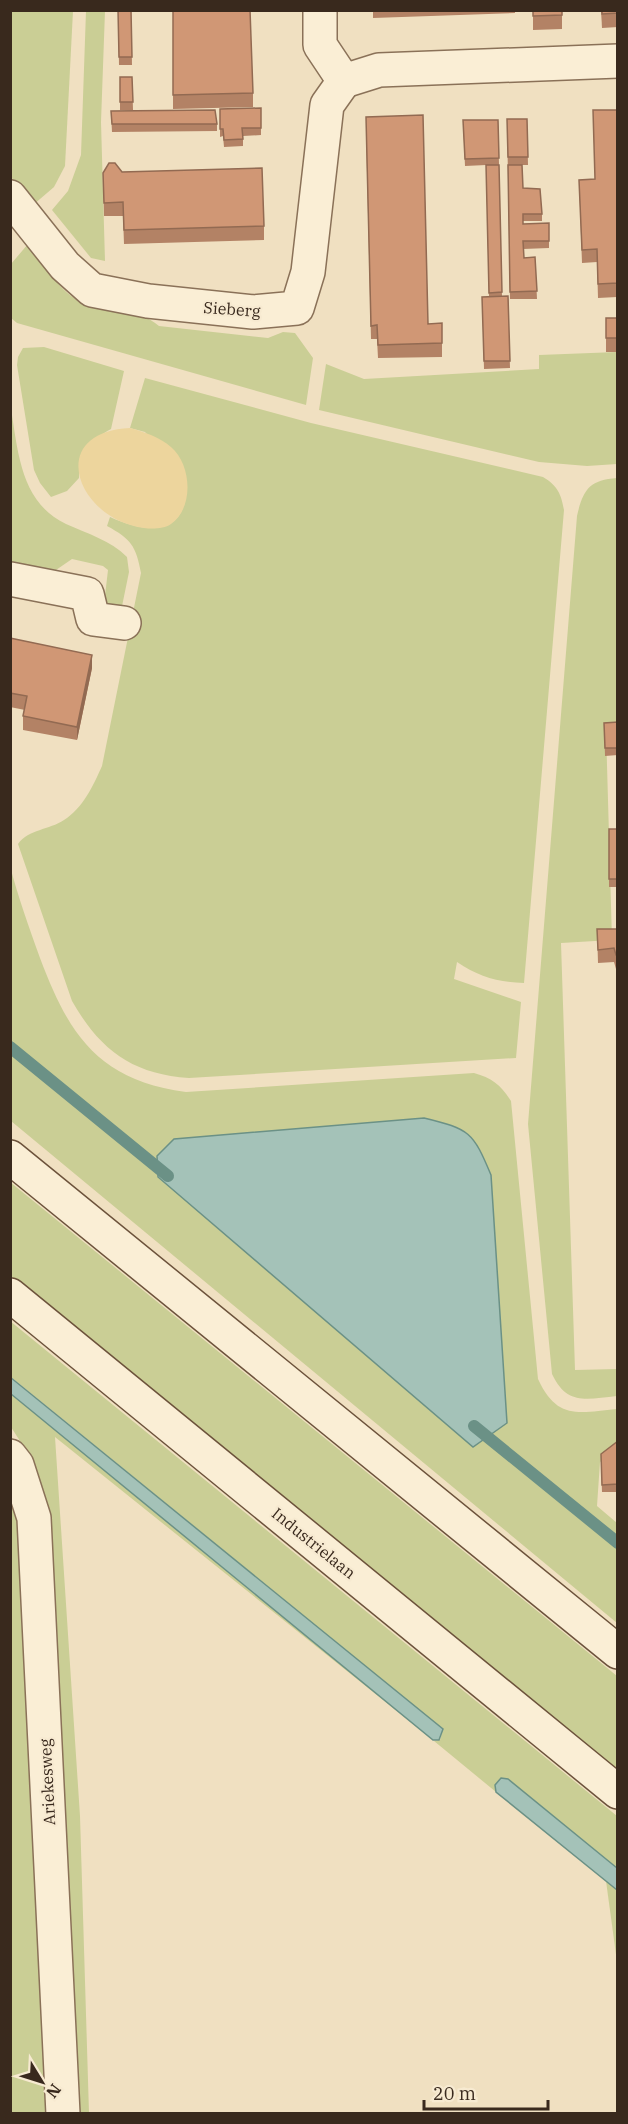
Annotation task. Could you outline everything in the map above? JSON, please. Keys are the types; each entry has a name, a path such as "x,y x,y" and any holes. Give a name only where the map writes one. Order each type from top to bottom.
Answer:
{"street":[{"path":"320,10 320,45 344,81 379,70 618,62"},
{"name":"Sieberg","path":"10,197 65,266 92,290 148,301 253,312 297,308 308,272 327,105 344,81"},
{"path":"10,579 87,594 93,619 124,623"},
{"path":"10,1157 618,1652"},
{"name":"Industrielaan","path":"10,1295 618,1792"},
{"name":"Ariekesweg","path":"10,1456 17,1465 33,1518 63,2114"}],"green space":[{"path":"11,11 73,11 65,166 54,187 33,205 11,177"},
{"path":"86,11 105,11 101,122 105,261 91,258 52,210 68,191 81,155"},
{"path":"28,244 60,286 76,299 94,307 142,316 159,326 268,338 283,332 295,333 313,358 306,405 17,323 11,318 11,264"},
{"path":"44,347 124,371 111,429 92,443 84,455 79,478 67,491 51,497 40,483 34,470 17,365 23,348"},
{"path":"617,352 617,464 587,466 539,462 319,410 326,364 364,379 539,369 539,355"},
{"path":"145,378 311,423 543,477 558,491 564,510 524,983 489,978 457,962 454,979 521,1002 516,1058 189,1078 169,1076 134,1065 106,1046 72,1001 18,844 33,832 58,823 71,815 87,796 102,766 141,573 131,544 107,526 110,517 139,527 163,527 173,522 181,513 185,500 187,482 145,432 130,428"},
{"path":"10,403 23,472 39,502 50,514 66,524 106,542 127,557 129,572 120,616 103,613 108,570 103,566 72,559 56,570 11,562"},
{"path":"617,478 618,729 606,730 612,940 561,943 575,1370 617,1369 617,1396 587,1399 571,1396 564,1391 552,1374 528,1124 577,516 582,499 589,488 600,481"},
{"path":"10,866 40,958 63,1010 91,1049 109,1065 130,1077 156,1086 186,1092 474,1073 496,1083 504,1091 511,1101 538,1379 545,1392 561,1408 580,1412 617,1409 617,1448 600,1462 597,1506 617,1523 617,1623 11,1121"},
{"path":"10,1182 617,1676 617,1769 11,1276"},
{"path":"10,1321 617,1816 617,1868 508,1779 495,1789 496,1792 434,1741 440,1740 443,1729 11,1377"},
{"path":"11,1394 433,1740 55,1437 80,1816 89,2113 71,2113 27,1452 11,1427"},
{"path":"10,1492 29,1570 54,2113 11,2113"},
{"path":"606,1881 617,1890 617,1962"}],"sand":[{"path":"130,428 167,443 183,464 188,486 184,508 171,524 165,527 144,528 120,521 101,509 87,493 80,476 79,459 87,444 103,433"}],"water":[{"path":"424,1118 468,1134 474,1141 491,1175 507,1423 473,1447 158,1177 157,1156 174,1139"},
{"path":"10,1377 443,1729 439,1740 433,1740 11,1394"},
{"path":"501,1778 508,1779 617,1868 617,1890 496,1792 495,1785"}],"building":[{"path":"118,10 131,10 132,57 119,57"},
{"path":"173,10 250,10 253,93 173,95"},
{"path":"533,10 562,10 562,15 533,16"},
{"path":"602,10 618,10 618,13 602,14"},
{"path":"120,77 132,77 133,102 120,102"},
{"path":"261,108 261,128 242,128 243,139 224,140 223,129 220,129 220,109"},
{"path":"215,110 217,124 112,124 111,111"},
{"path":"593,110 618,110 618,338 606,338 606,318 617,318 617,283 598,284 597,249 582,250 579,180 595,179"},
{"path":"423,115 428,324 442,323 442,343 378,345 377,325 371,326 366,117"},
{"path":"507,119 527,119 528,157 508,157"},
{"path":"463,120 498,120 499,158 465,159"},
{"path":"109,163 115,163 122,172 262,168 264,226 124,230 123,202 104,203 103,173"},
{"path":"486,165 499,165 502,292 489,293"},
{"path":"508,165 522,165 523,188 540,189 542,214 523,214 523,224 549,223 549,241 523,241 524,258 535,257 537,291 510,292"},
{"path":"508,296 510,361 484,361 482,297"},
{"path":"10,638 92,655 77,727 23,716 27,696 10,693"},
{"path":"618,722 618,748 605,748 604,723"},
{"path":"609,829 618,829 618,879 609,879"},
{"path":"597,929 618,929 618,955 614,948 598,950"},
{"path":"618,1441 618,1484 602,1485 601,1454"}],"waterway":[{"path":"10,1047 168,1176"},
{"path":"474,1426 618,1543"}]}
